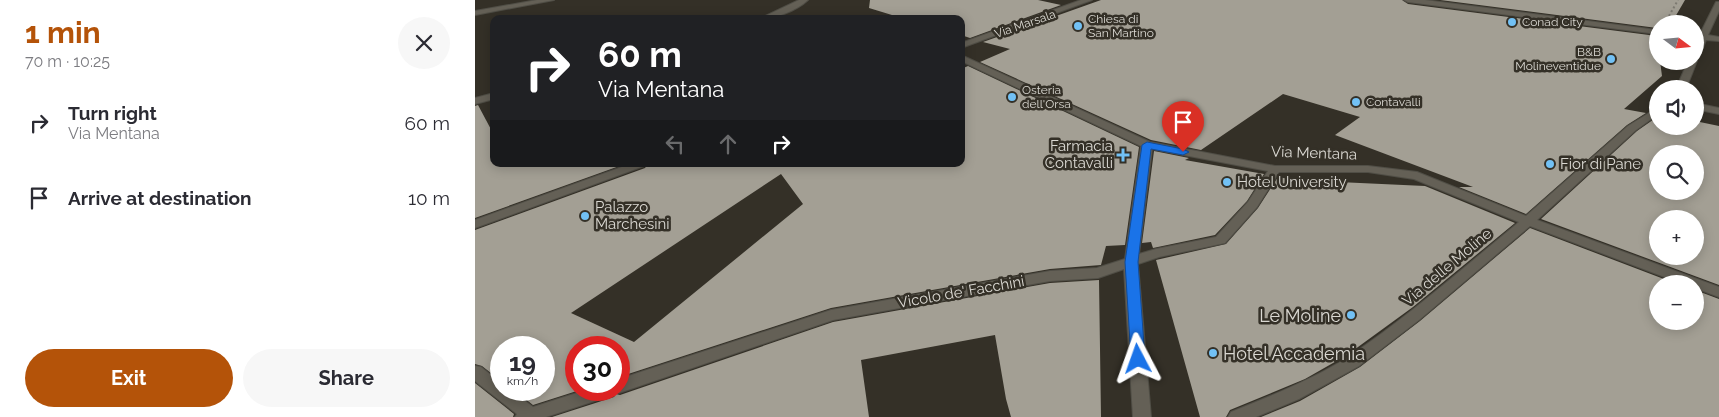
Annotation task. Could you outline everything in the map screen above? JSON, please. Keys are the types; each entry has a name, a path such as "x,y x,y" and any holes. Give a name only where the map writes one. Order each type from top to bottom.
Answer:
{"street":[{"path":"475,13 549,0"},
{"path":"775,15 804,0"},
{"name":"Via Marsala","path":"965,45 1087,0"},
{"path":"1408,0 1649,31"},
{"path":"1476,9 1478,0"},
{"path":"1704,30 1719,4"},
{"path":"1704,38 1719,40"},
{"name":"Via Mentana","path":"965,60 1147,145 1275,169 1368,170 1403,173 1440,185 1528,221 1719,292"},
{"path":"475,101 490,97"},
{"path":"1704,108 1719,111"},
{"name":"Via delle Moline","path":"1237,417 1293,394 1353,362 1414,316 1528,221 1632,128 1649,116"},
{"path":"1142,417 1131,262 1147,145"},
{"path":"475,224 632,167"},
{"name":"Vicolo de' Facchini","path":"630,382 831,316 1050,276 1098,273 1156,254 1220,240 1253,204 1275,169"},
{"path":"475,372 528,416 574,401"}],"path":[{"path":"1669,15 1678,0"}],"building":[{"path":"870,0 1038,0 1061,5 970,38 965,36 965,15 892,15 869,8"},
{"path":"1101,0 1402,0 1408,4 1649,35 1649,70 1661,70 1662,76 1657,80 1649,80 1649,87 1624,109 1646,113 1627,125 1526,214 1459,187 1473,187 1335,135 1360,117 1283,94 1201,150 1151,140 980,62 1010,49 983,42"},
{"path":"1440,0 1685,0 1676,15 1649,15 1649,27"},
{"path":"968,66 1139,147 1125,245 1106,246 1101,265 1050,269 831,308 630,373 630,340 634,342 803,204 781,174 571,313 621,336 565,336 565,395 555,398 555,336 490,336 490,372 482,366 475,364 475,230 646,167 965,167 965,67"},
{"path":"478,105 490,128 490,167 617,167 475,218 475,106"},
{"path":"1649,123 1649,135 1704,135 1704,123 1719,126 1719,285 1704,279 1704,275 1692,275 1665,265 1704,265 1704,210 1649,210 1649,259 1541,219 1637,131"},
{"path":"1154,151 1189,158 1185,160 1264,174 1247,201 1215,235 1153,248 1151,242 1142,243"},
{"path":"1278,177 1295,180 1425,186 1515,223 1413,307 1347,355 1305,379 1230,410 1226,417 1200,417 1156,260 1226,244 1258,208"},
{"path":"1530,228 1653,275 1649,275 1649,330 1704,330 1704,293 1719,299 1719,417 1261,417 1300,401 1360,367 1420,321"},
{"path":"1099,280 1101,417 1011,417 995,335 861,360 869,417 552,417 602,401 630,401 630,392 833,322 1050,283"},
{"path":"475,383 490,395 490,401 498,401 514,414 513,417 475,417"},
{"path":"528,401 546,401 533,405"}],"place":[{"name":"Conad City","path":"1512,22"},
{"name":"Chiesa di San Martino","path":"1078,26"},
{"name":"B&B Molineventidue","path":"1611,59"},
{"name":"Osteria dell'Orsa","path":"1012,97"},
{"name":"Contavalli","path":"1356,102"},
{"name":"Farmacia Contavalli","path":"1123,155"},
{"name":"Fior di Pane","path":"1550,164"},
{"name":"Hotel University","path":"1227,182"},
{"name":"Palazzo Marchesini","path":"585,216"},
{"name":"Le Moline","path":"1351,315"},
{"name":"Hotel Accademia","path":"1213,353"}],"route":[{"path":"1138,359 1131,262 1147,145 1183,152"}]}
